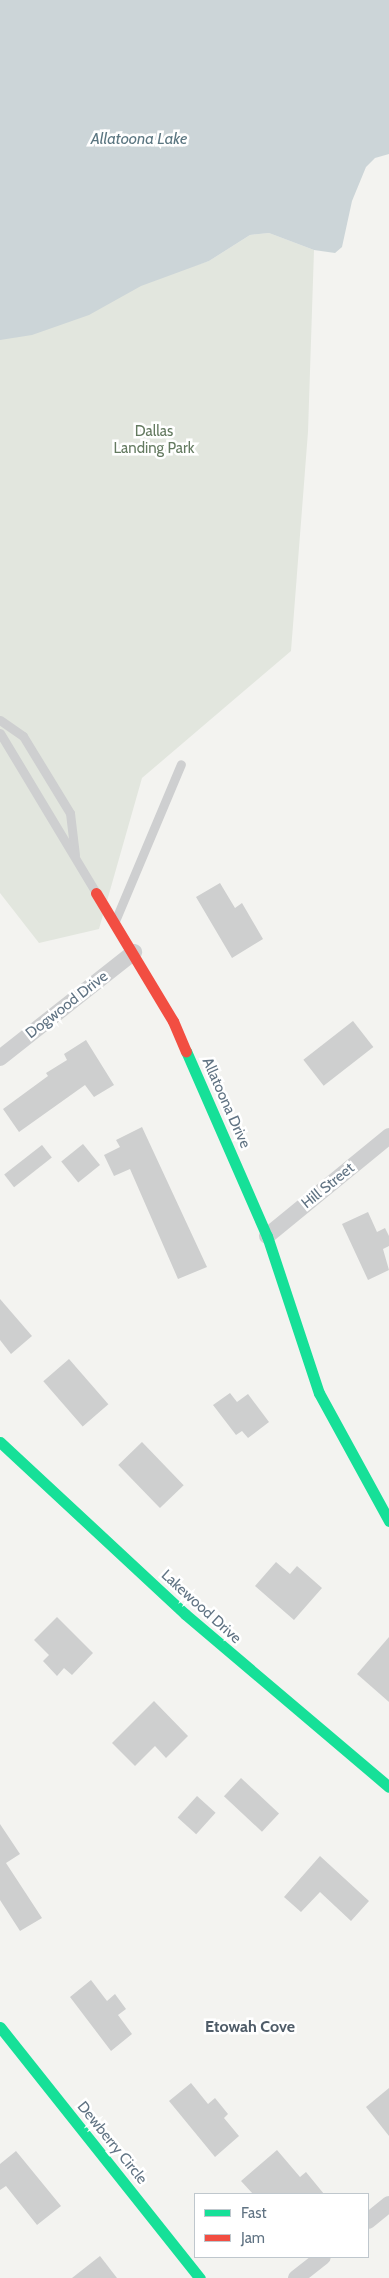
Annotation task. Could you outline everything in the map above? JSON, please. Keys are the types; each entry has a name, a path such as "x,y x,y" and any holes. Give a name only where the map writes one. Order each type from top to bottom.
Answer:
{"street":[{"name":"Allatoona Drive","path":"96,893 114,924 134,952 173,1021 268,1236 319,1393 389,1521"},
{"name":"Dogwood Drive","path":"0,1058 134,952"},
{"name":"Hill Street","path":"268,1236 389,1136"},
{"name":"Lakewood Drive","path":"0,1442 185,1614 389,1787"},
{"name":"Dewberry Circle","path":"0,2027 200,2278"},
{"path":"369,2220 389,2204"},
{"path":"296,2278 322,2258"}],"lane":[{"name":"Allatoona Drive","path":"0,720 23,736 70,813 75,858 96,893"},
{"path":"0,733 75,858"},
{"path":"114,924 181,764"}],"green space":[{"name":"Dallas Landing Park","path":"269,233 314,250 308,432 291,651 142,778 99,929 39,943 0,893 0,291 175,272 209,261 250,235"}],"water":[{"name":"Allatoona Lake","path":"0,0 389,0 389,154 375,158 366,167 352,201 342,247 335,253 314,250 269,233 250,235 209,261 141,286 89,315 32,335 0,340"}],"building":[{"path":"220,883 235,908 242,903 263,939 232,958 196,897"},
{"path":"353,1021 373,1047 324,1086 303,1060"},
{"path":"86,1040 114,1085 94,1097 85,1085 19,1132 3,1109 48,1076 46,1073 67,1060 64,1054"},
{"path":"142,1127 207,1267 178,1279 130,1169 114,1176 104,1155 120,1147 116,1140"},
{"path":"83,1144 100,1165 78,1183 61,1162"},
{"path":"42,1145 52,1158 14,1187 4,1175"},
{"path":"368,1212 377,1232 385,1228 389,1236 389,1246 383,1249 389,1270 368,1280 342,1224"},
{"path":"0,1299 32,1336 11,1354 0,1340"},
{"path":"69,1359 108,1404 83,1427 43,1381"},
{"path":"230,1393 237,1402 248,1394 269,1422 248,1438 242,1431 236,1435 213,1405"},
{"path":"142,1442 184,1485 160,1508 118,1465"},
{"path":"276,1562 290,1574 297,1566 322,1588 294,1620 255,1586"},
{"path":"57,1617 93,1653 72,1675 64,1668 57,1676 43,1661 49,1655 34,1640"},
{"path":"389,1637 389,1702 357,1674"},
{"path":"154,1701 188,1736 166,1758 155,1746 135,1766 112,1743"},
{"path":"241,1778 279,1813 262,1832 224,1796"},
{"path":"197,1796 216,1813 196,1834 178,1818"},
{"path":"0,1824 20,1854 6,1863 42,1918 20,1931 0,1900"},
{"path":"320,1856 369,1901 351,1921 320,1892 301,1912 284,1897"},
{"path":"91,1980 107,2001 115,1994 126,2009 118,2015 132,2034 111,2051 70,1997"},
{"path":"191,2083 208,2104 215,2098 228,2114 224,2118 239,2136 215,2157 169,2101"},
{"path":"389,2088 389,2136 366,2107"},
{"path":"277,2150 300,2177 306,2172 323,2193 252,2193 241,2181"},
{"path":"16,2151 61,2206 37,2225 6,2186 0,2190 0,2164"},
{"path":"100,2256 117,2278 72,2278"}],"traffic: fast":[{"path":"186,1051 267,1236 319,1393 389,1521"},
{"path":"0,1442 185,1614 389,1787"},
{"path":"0,2027 200,2278"}],"traffic: jam":[{"path":"96,893 173,1021 186,1051"}],"district":[{"name":"Etowah Cove","path":"250,2027"}]}
